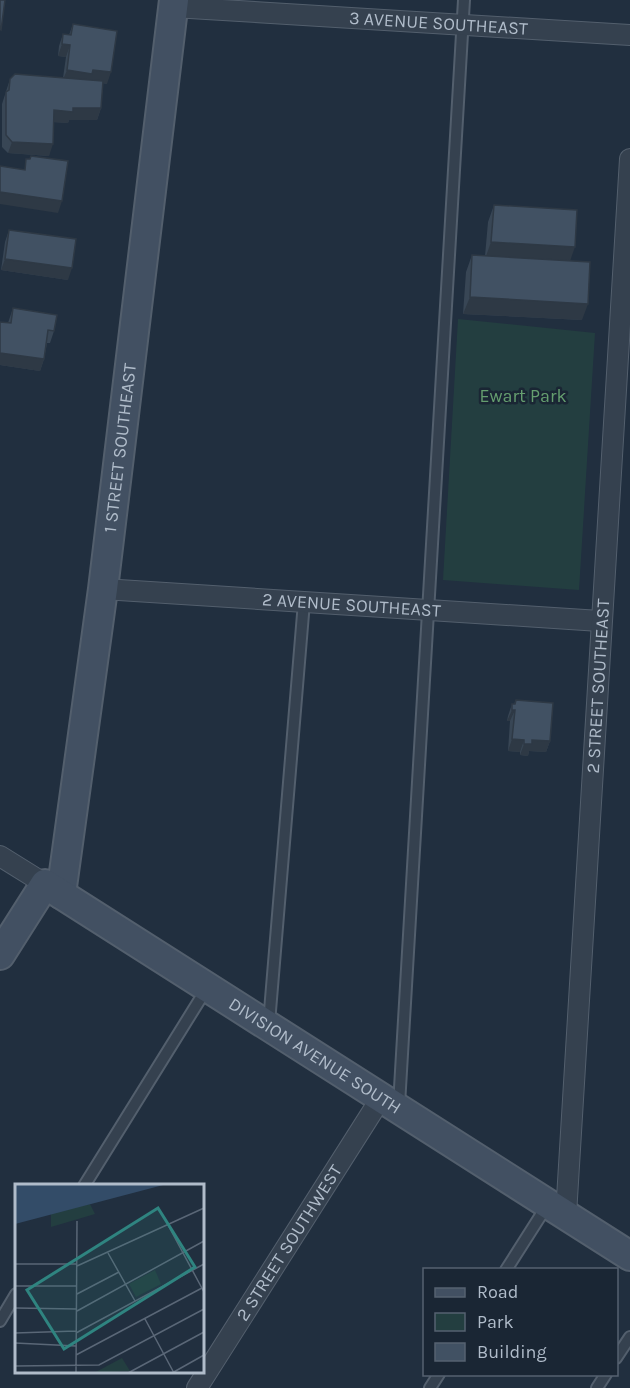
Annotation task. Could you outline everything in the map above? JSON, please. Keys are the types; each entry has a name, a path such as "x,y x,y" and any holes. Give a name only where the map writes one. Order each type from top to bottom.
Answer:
{"street":[{"name":"3 AVENUE SOUTHEAST","path":"173,3 630,35"},
{"name":"1 STREET SOUTHEAST","path":"53,889 103,589 173,3"},
{"name":"2 STREET SOUTHEAST","path":"557,1209 600,621 630,159"},
{"name":"2 AVENUE SOUTHEAST","path":"103,589 600,621"},
{"name":"DIVISION AVENUE SOUTH","path":"0,856 630,1256"},
{"path":"0,955 53,889"},
{"name":"2 STREET SOUTHWEST","path":"197,1388 390,1103"}],"lane":[{"path":"390,1103 430,610 464,0"},
{"path":"269,1027 304,602"},
{"path":"85,1184 207,987"},
{"path":"507,1268 557,1209"},
{"path":"0,1321 15,1296"},
{"path":"618,1355 630,1337"}],"green space":[{"name":"Ewart Park","path":"458,319 595,333 579,590 443,580"}],"building":[{"path":"0,0 5,0 1,30 0,29"},
{"path":"73,24 117,31 111,72 93,70 92,74 67,70 70,45 62,44 63,34 71,35"},
{"path":"15,74 103,81 101,108 73,108 73,112 54,110 53,144 12,142 6,135 6,92 9,90 10,79"},
{"path":"31,156 68,161 62,201 0,192 0,166 25,170 26,159 30,159"},
{"path":"494,205 577,210 575,247 491,242"},
{"path":"9,230 76,239 72,268 5,259"},
{"path":"472,255 590,262 588,304 470,297"},
{"path":"13,308 57,315 54,331 48,330 44,359 0,353 0,322 11,323"},
{"path":"516,700 553,703 550,741 532,740 532,744 524,744 524,740 512,739 515,710 512,710 512,704 515,704"}]}
